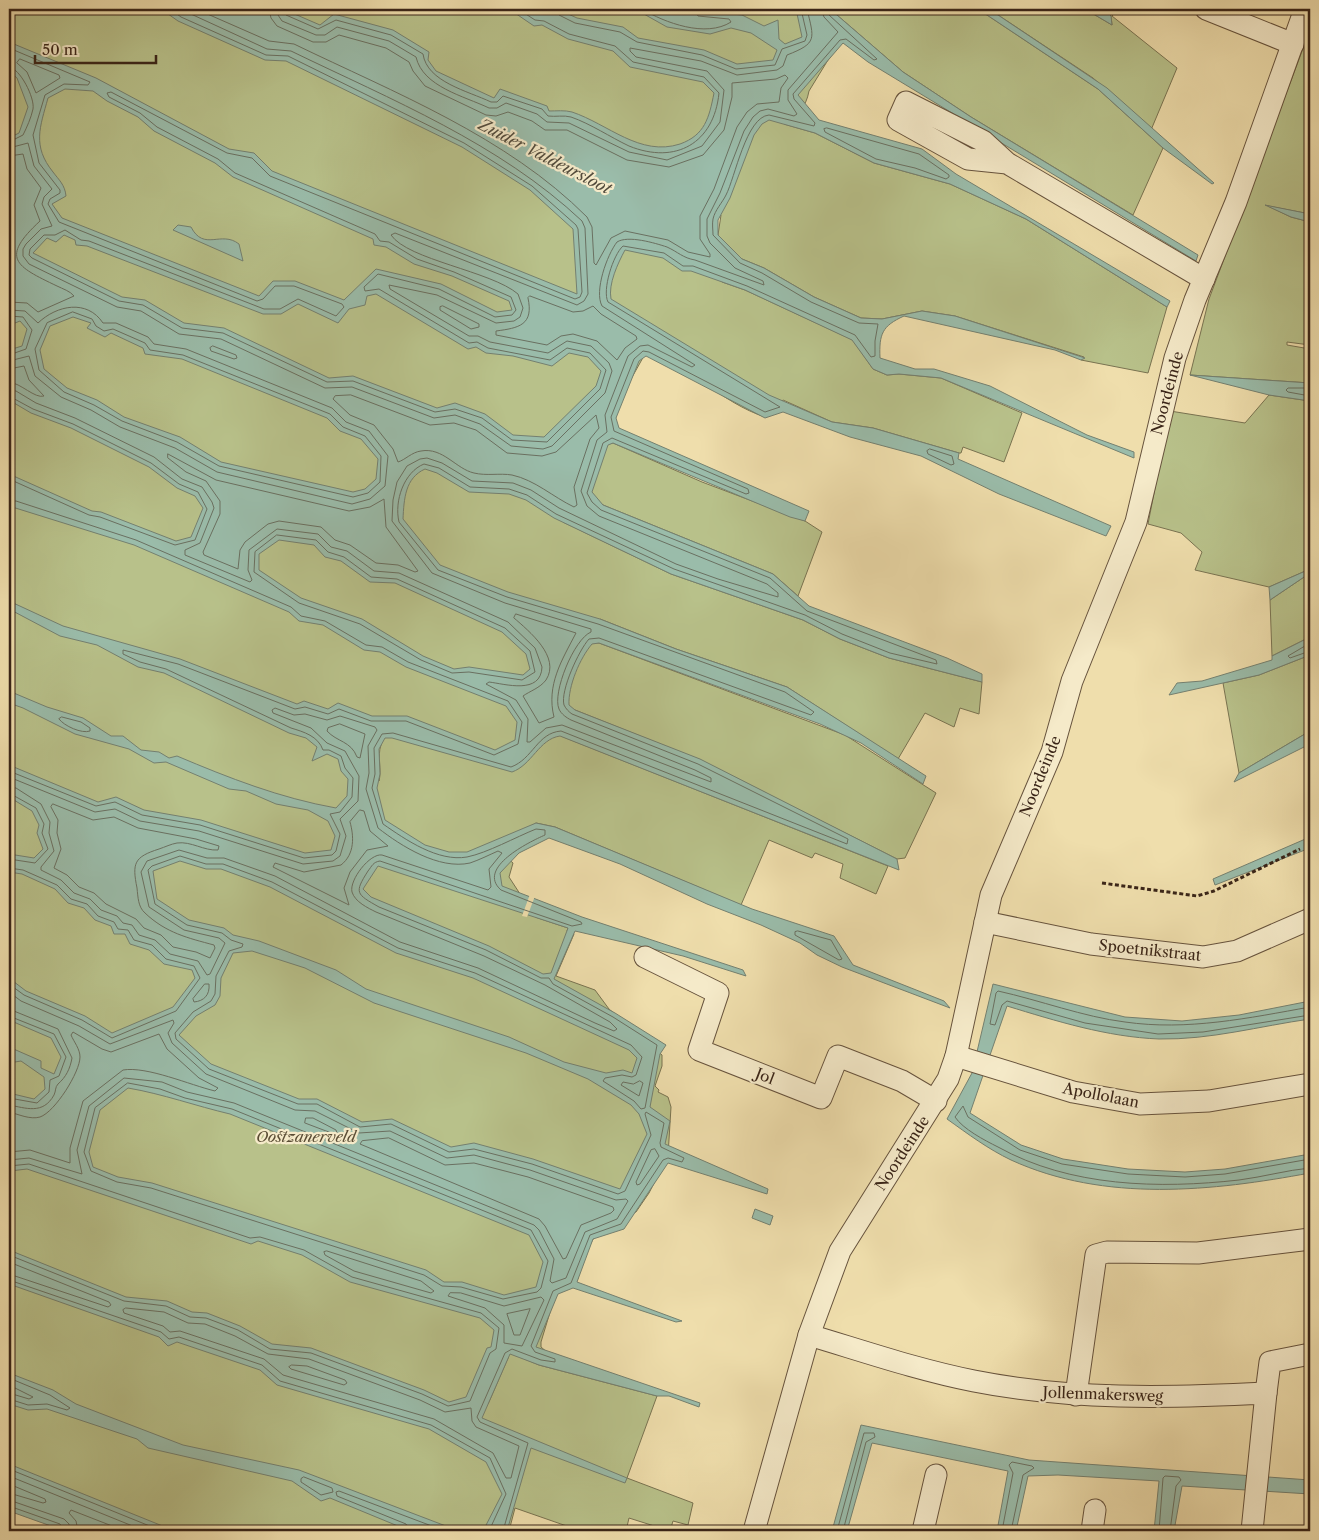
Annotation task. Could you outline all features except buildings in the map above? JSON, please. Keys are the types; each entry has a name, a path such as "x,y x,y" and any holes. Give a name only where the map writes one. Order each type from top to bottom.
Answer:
{"street":[{"path":"1206,9 1292,44"},
{"name":"Noordeinde","path":"754,1531 808,1335 840,1251 936,1101 948,1079 972,1062 985,922 1000,869 1052,752 1072,680 1136,522 1174,358 1204,278 1236,202 1305,9"},
{"path":"1006,163 1204,278"},
{"name":"Spoetnikstraat","path":"985,922 1091,944 1203,957 1237,951 1308,922"},
{"name":"Jol","path":"645,957 718,994 699,1050 821,1098 838,1056 902,1081 936,1101"},
{"name":"Apollolaan","path":"972,1062 1073,1092 1140,1104 1209,1101 1310,1084"},
{"path":"1076,1395 1096,1255 1107,1252 1198,1253 1310,1239"},
{"name":"Jollenmakersweg","path":"808,1335 973,1381 1076,1395 1174,1396 1266,1392"},
{"path":"1252,1531 1270,1362 1310,1354"},
{"path":"1266,1392 1284,1373 1296,1368 1310,1367"},
{"path":"923,1531 936,1475"},
{"path":"1092,1531 1095,1510"}],"path":[{"path":"1102,883 1197,896 1214,891 1300,849"}],"green space":[{"name":"Oostzanerveld","path":"9,9 828,9 847,29 809,91 803,107 784,124 815,133 874,163 950,184 1026,219 1167,307 1148,373 1081,360 1084,357 955,316 922,311 882,319 861,318 814,297 764,268 742,259 718,235 721,215 716,219 722,282 745,290 853,340 873,369 887,375 899,374 941,378 1022,413 1004,462 963,447 961,453 959,453 873,428 832,422 783,400 765,417 734,403 691,375 661,359 645,354 621,397 609,444 613,443 702,482 805,521 822,532 798,596 773,574 603,505 596,499 563,522 671,574 803,620 840,639 889,658 982,682 979,714 960,708 954,727 925,713 898,759 787,687 676,649 600,619 593,643 599,643 845,735 936,793 905,858 897,859 700,760 575,710 561,736 888,866 876,894 840,878 843,864 815,853 812,858 769,840 741,905 555,827 536,823 496,848 513,863 509,877 535,917 568,928 567,931 574,934 556,976 595,990 609,1009 662,1055 662,1066 655,1086 659,1090 658,1092 668,1097 671,1107 668,1156 649,1193 636,1212 602,1224 581,1260 578,1279 571,1286 561,1288 554,1299 541,1342 541,1347 548,1353 520,1357 539,1365 657,1396 627,1478 693,1503 688,1525 673,1521 670,1531 629,1518 626,1531 581,1531 515,1508 509,1531 99,1531 9,1502","holes":["381,745 379,754 379,781 376,749","508,1358 488,1404 485,1388"]},
{"path":"830,9 978,9 1098,89 1163,148 1133,215 971,117 903,72"},
{"path":"989,9 1085,9 1112,25 1111,16 1104,9 1118,9 1112,16 1177,68 1151,130 1093,78"},
{"path":"1310,30 1310,214 1268,206 1291,217 1310,222 1310,345 1287,342 1287,345 1310,349 1310,383 1190,375 1209,299"},
{"path":"1269,395 1310,401 1310,569 1269,587 1195,570 1202,552 1181,533 1148,524 1170,411 1245,423"},
{"path":"1310,573 1310,637 1272,656 1270,600"},
{"path":"1310,655 1310,731 1239,773 1223,683 1259,675"}],"water":[{"name":"Zuider Valdeursloot","path":"161,9 283,9 320,25 334,14 393,30 429,52 428,60 436,71 494,98 500,89 547,106 549,111 572,112 585,117 638,143 665,147 688,140 695,136 704,125 708,118 714,93 703,82 630,67 613,51 568,39 542,25 534,26 509,9 557,9 577,18 623,27 638,38 704,50 737,64 773,60 777,50 751,33 731,28 710,34 667,27 635,9 685,9 742,15 764,26 778,20 779,39 785,44 802,37 796,9 830,9 903,72 971,117 1198,255 1196,261 868,62 843,43 798,95 819,120 922,149 956,174 1170,301 1167,307 1026,219 950,184 874,163 815,133 769,120 762,124 754,135 730,198 718,220 718,235 742,259 764,268 814,297 861,318 882,319 922,311 955,316 1085,358 1081,360 1055,350 904,316 886,327 880,343 880,358 915,369 934,369 990,386 1087,435 1134,452 1134,458 941,378 899,374 887,375 873,369 852,340 745,290 691,271 682,271 663,258 625,250 622,255 612,280 611,299 769,395 832,422 873,428 959,453 958,459 1111,526 1106,536 999,494 921,456 850,437 783,412 765,418 646,356 639,361 616,418 619,428 809,511 805,521 790,517 613,443 608,445 592,492 603,505 773,574 809,606 947,658 982,674 982,682 889,658 840,639 803,620 671,574 554,518 526,500 509,494 469,492 437,473 425,469 413,478 405,497 403,519 440,565 508,592 600,619 676,649 787,687 926,776 923,784 861,743 820,724 599,643 592,644 583,657 570,689 569,705 575,710 700,759 897,859 899,870 560,736 546,742 525,764 512,772 392,738 385,738 379,749 380,774 377,788 385,820 425,845 449,852 467,852 536,823 555,827 752,909 834,936 853,965 944,1001 950,1008 842,967 817,955 800,943 761,925 707,904 620,864 549,838 519,853 500,873 502,886 582,917 743,970 746,976 683,956 575,931 554,979 615,1013 666,1045 660,1054 650,1107 670,1121 665,1144 768,1189 767,1194 668,1163 624,1229 593,1239 577,1282 682,1321 676,1322 573,1288 558,1294 536,1347 700,1403 699,1407 669,1396 657,1396 539,1365 510,1354 482,1418 627,1478 625,1483 531,1448 507,1531 483,1531 502,1494 486,1462 429,1429 277,1385 260,1370 177,1342 168,1346 159,1337 9,1284 9,1250 126,1297 167,1301 192,1312 207,1313 240,1326 272,1344 311,1348 424,1390 449,1402 466,1397 487,1348 491,1347 494,1330 480,1318 350,1282 302,1255 258,1241 251,1244 27,1169 10,1171 9,1174 9,1093 34,1099 45,1089 44,1077 21,1061 15,1062 9,1058 9,1047 41,1061 41,1068 54,1074 61,1057 51,1038 9,1020 9,978 26,991 85,1016 112,1033 173,1007 195,978 192,970 164,964 149,950 130,944 125,934 114,934 111,926 95,920 84,908 68,903 55,889 22,874 9,872 9,854 34,858 43,849 37,833 39,825 32,811 9,797 9,765 98,802 116,797 144,810 201,820 305,853 331,850 335,836 328,821 308,810 276,804 246,791 229,789 166,762 154,763 129,749 75,734 9,703 9,691 47,707 83,718 111,736 123,736 141,750 159,752 169,758 177,756 235,779 295,799 336,808 347,796 348,779 341,771 338,759 327,754 312,761 317,747 306,738 289,733 164,673 138,667 97,645 60,636 9,609 9,601 63,626 180,659 297,704 304,701 328,709 338,703 372,716 407,716 495,750 515,740 517,722 506,706 406,667 380,652 364,650 323,625 299,621 289,612 134,545 9,506 9,474 92,511 101,512 176,541 191,537 203,508 195,496 177,488 149,467 71,428 31,413 9,400 9,350 22,346 27,329 20,321 15,323 9,320 9,138 19,133 28,107 17,78 9,71 9,42 96,78 229,149 254,153 272,171 577,294 573,229 530,190 462,147 286,61 265,60 178,21","holes":["65,89 93,91 107,101 138,117 154,131 215,163 233,177 373,239 374,245 386,247 414,264 452,276 509,301 512,310 497,312 441,284 376,269 344,300 295,281 273,281 259,296 62,218 52,204 66,196 61,183 46,163 42,154 40,145 41,127 48,98","64,235 75,240 76,245 87,246 263,314 281,314 298,304 338,323 349,309 365,305 367,296 376,294 468,349 476,347 486,353 513,356 552,366 569,353 588,357 601,371 596,386 544,437 513,435 485,414 455,403 437,408 353,376 329,378 224,328 184,323 145,300 122,297 33,253 47,238 56,242","73,317 91,323 87,328 105,337 111,333 143,348 145,354 182,359 327,418 340,431 361,439 378,459 376,479 365,489 353,492 221,462 180,437 124,417 97,400 67,388 44,369 40,350 50,326","279,540 314,545 325,557 341,561 370,582 395,583 502,632 526,654 530,669 523,675 469,667 454,669 423,656 362,619 301,598 259,570 259,554","180,861 206,869 221,869 270,887 396,953 473,978 629,1050 637,1058 632,1073 623,1070 606,1073 564,1062 509,1037 366,989 336,970 259,941 233,935 224,928 189,920 157,899 153,871","378,866 568,928 551,973 543,974 489,946 371,897 363,889","252,951 305,968 374,1003 526,1053 588,1079 631,1105 639,1114 647,1134 620,1189 533,1159 474,1143 451,1147 392,1119 362,1122 317,1099 299,1099 211,1064 179,1035 196,1016 215,1005 220,996 221,978 233,953","128,1088 154,1093 230,1114 529,1235 543,1262 536,1287 504,1295 462,1282 444,1282 426,1270 152,1183 118,1177 93,1167 89,1152 100,1110"]},
{"path":"978,9 989,9 1107,88 1214,183 1212,184 1163,148 1098,89"},
{"path":"1085,9 1104,9 1111,16 1112,25"},
{"path":"1265,205 1310,214 1310,222 1291,217"},
{"path":"178,225 191,227 196,234 207,240 232,240 239,244 243,261 173,230"},
{"path":"1190,375 1310,383 1310,401 1269,395"},
{"path":"1310,569 1310,573 1270,600 1269,587"},
{"path":"1310,637 1310,655 1259,675 1169,695 1177,683 1202,681 1272,660 1272,656"},
{"path":"1310,731 1310,744 1234,782 1239,773"},
{"path":"1310,837 1310,848 1215,885 1213,879"},
{"path":"993,984 1125,1017 1182,1021 1239,1015 1310,1001 1310,1019 1216,1035 1178,1039 1140,1038 1101,1032 1007,1006 970,1113 1021,1145 1063,1159 1128,1169 1185,1172 1225,1169 1310,1154 1310,1173 1236,1185 1198,1188 1121,1188 1084,1183 1047,1174 994,1151 947,1119 972,1073"},
{"path":"755,1209 773,1216 770,1225 752,1218"},
{"path":"9,1373 53,1390 76,1404 183,1445 299,1470 459,1531 410,1531 330,1498 321,1501 292,1481 148,1448 137,1439 47,1409 28,1410 9,1404"},
{"path":"861,1425 1029,1460 1310,1480 1310,1494 1182,1486 1174,1531 1154,1531 1159,1481 1058,1475 1028,1476 1016,1531 997,1531 1008,1471 872,1443 847,1531 832,1531"},
{"path":"9,1464 175,1531 65,1531 9,1511"}],"pier":[{"path":"530,894 535,896 527,917 522,916"}]}
